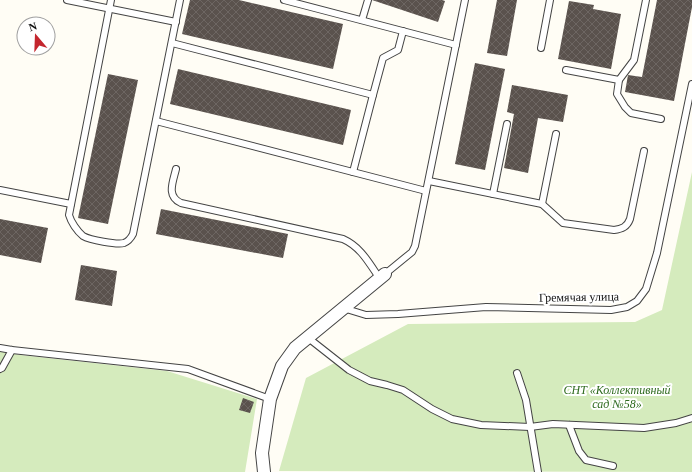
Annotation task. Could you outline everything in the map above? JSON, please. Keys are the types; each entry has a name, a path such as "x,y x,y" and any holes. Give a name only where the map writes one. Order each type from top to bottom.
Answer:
{"street":[{"path":"264,472 262,453 270,399 282,366 295,348 382,276"}],"lane":[{"path":"67,0 176,22"},
{"path":"111,0 69,215 78,230 83,235 90,238 119,244 130,240 134,234 180,0"},
{"path":"284,0 456,45"},
{"path":"362,20 368,0"},
{"path":"176,169 171,190 175,200 181,203 343,239 353,243 382,276 412,252 415,246 465,0"},
{"path":"541,48 550,0"},
{"path":"646,0 634,60 619,80 618,94 628,111 631,113 661,119"},
{"path":"353,172 383,58 398,50 403,31"},
{"path":"172,43 373,95"},
{"path":"566,70 619,80"},
{"name":"Гремячая улица","path":"343,308 366,315 486,308 611,310 627,307 637,301 646,289 657,253 692,84"},
{"path":"156,121 426,191"},
{"path":"493,194 507,124"},
{"path":"542,204 556,134"},
{"path":"428,181 542,204 563,223 614,230 622,229 627,225 630,219 644,151"},
{"path":"0,190 71,204"},
{"path":"308,337 349,370 370,381 403,390 432,409 452,419 481,425 530,427 553,424 644,428 676,423 692,418"},
{"path":"0,348 188,369 270,399"},
{"path":"0,369 12,350"},
{"path":"517,373 526,400 538,472"},
{"path":"569,425 579,451 586,460 613,466"}],"green space":[{"name":"СНТ «Коллективный сад №58»","path":"692,172 692,472 279,471 306,378 408,324 635,322 662,310"},
{"path":"0,351 20,355 167,371 257,399 245,472 0,472"}],"building":[{"path":"190,0 239,0 343,24 333,69 182,34"},
{"path":"372,0 442,0 445,1 438,22"},
{"path":"497,0 517,0 507,56 487,53"},
{"path":"657,0 692,0 692,7 674,101 625,92 628,75 642,77"},
{"path":"569,1 594,5 593,9 621,14 611,69 558,59"},
{"path":"475,63 505,69 485,170 455,164"},
{"path":"178,69 351,110 343,145 170,104"},
{"path":"108,74 138,80 108,224 78,218"},
{"path":"512,85 568,95 563,122 538,118 528,173 504,168 514,114 507,112"},
{"path":"161,209 288,234 283,258 156,234"},
{"path":"0,219 48,228 41,263 0,255"},
{"path":"81,265 117,271 112,306 75,300"},
{"path":"243,398 254,402 250,413 239,410"}]}
